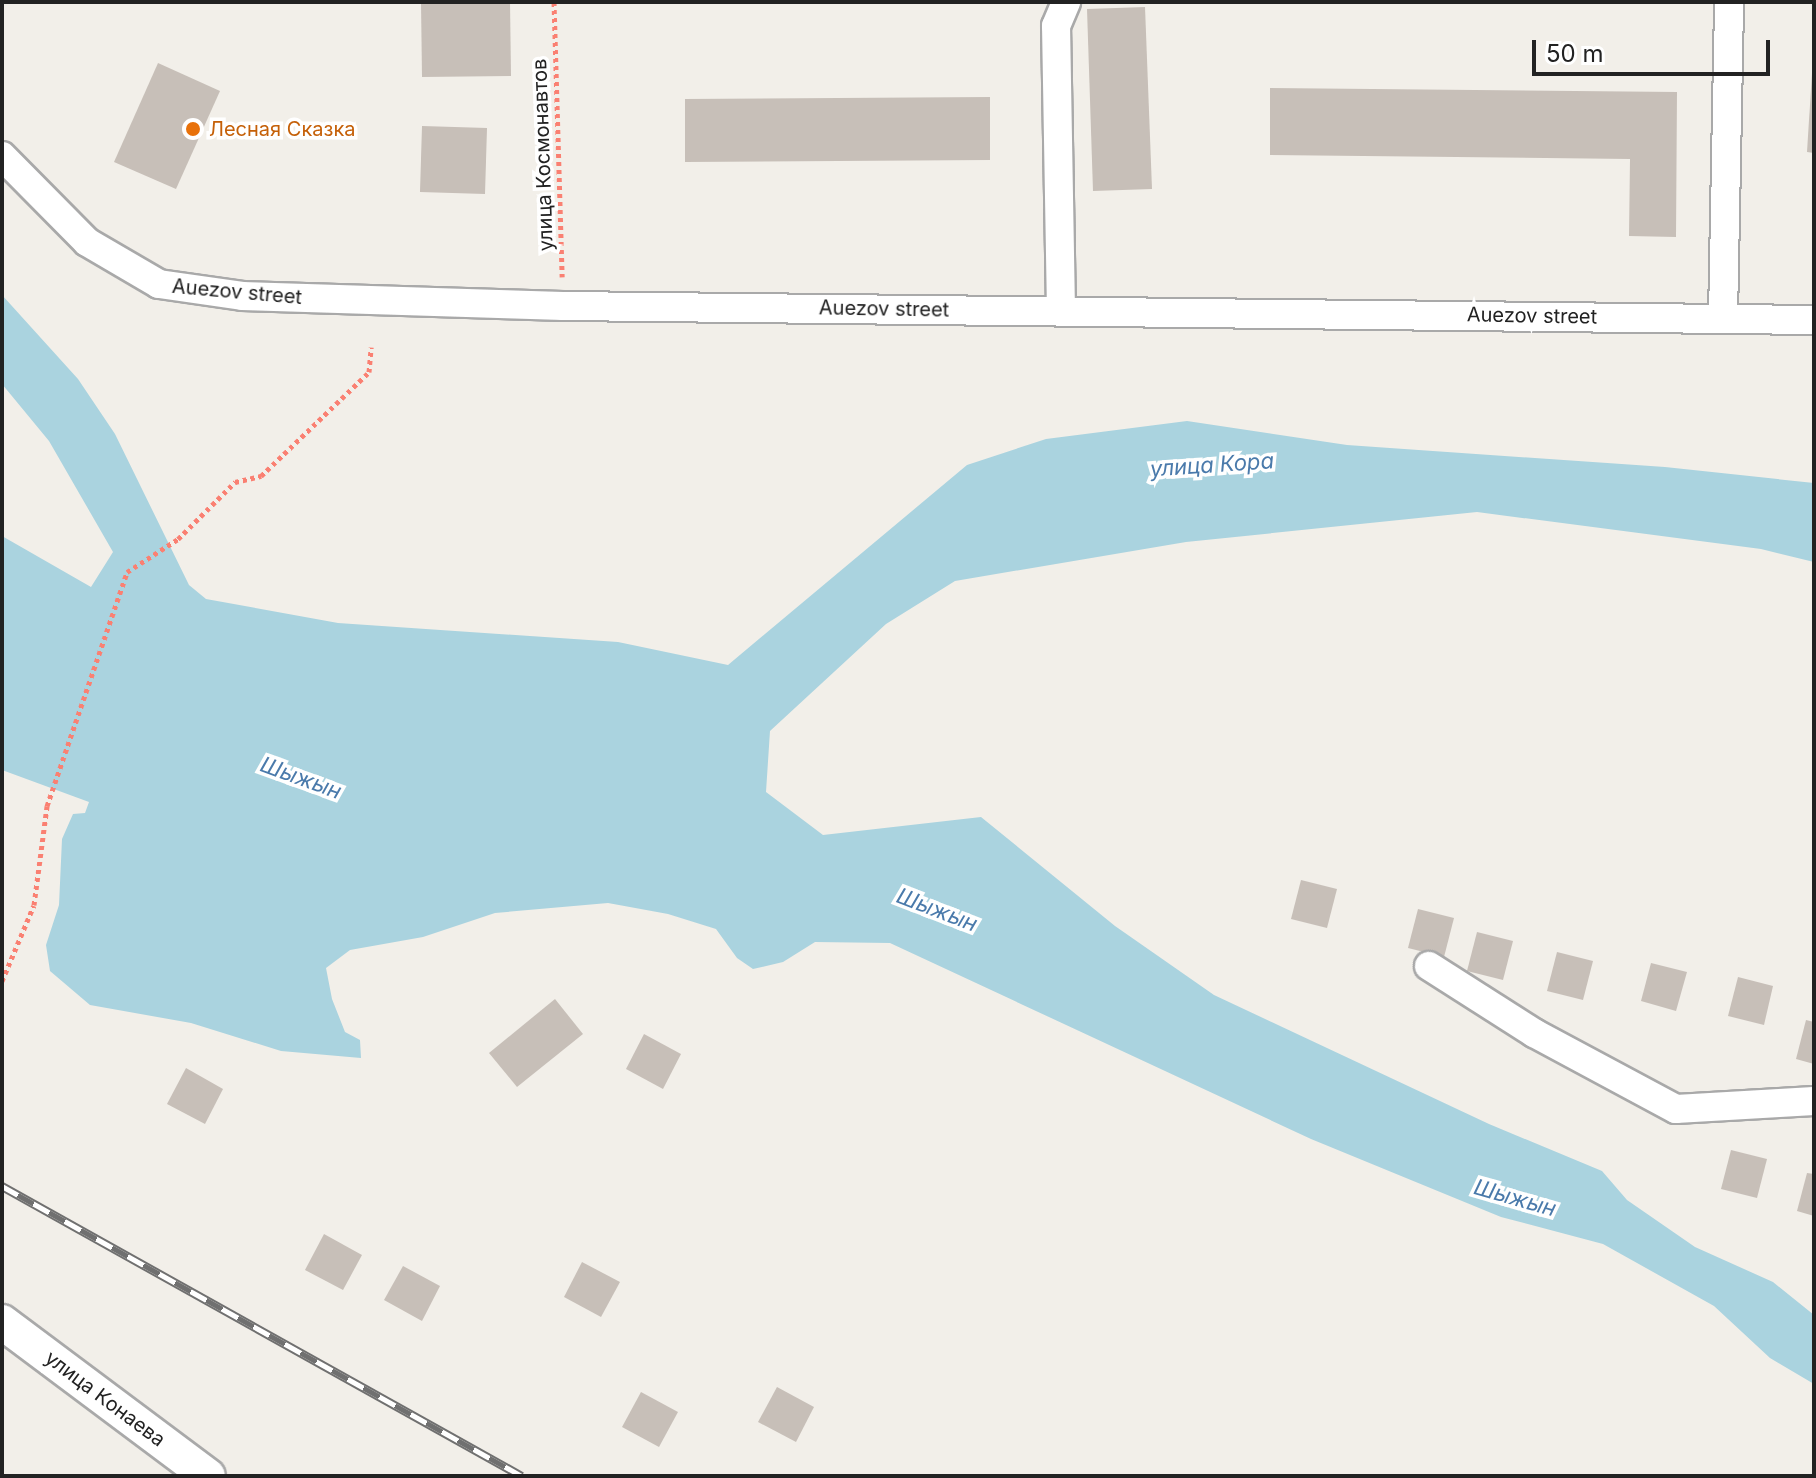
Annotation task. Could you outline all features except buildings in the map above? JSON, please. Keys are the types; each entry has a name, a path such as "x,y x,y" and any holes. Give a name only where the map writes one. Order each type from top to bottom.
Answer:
{"street":[{"path":"1061,311 1056,26 1066,2"},
{"path":"1723,318 1729,2"},
{"name":"Auezov street","path":"2,156 87,242 159,284 242,296 563,306 1814,320"},
{"path":"1429,966 1534,1033 1676,1109 1814,1101"},
{"name":"улица Конаева","path":"2,1322 208,1476"}],"path":[{"name":"улица Космонавтов","path":"554,2 563,306"},
{"path":"2,981 34,905 47,806 127,572 178,539 235,482 261,476 369,372 371,347"}],"water":[{"path":"2,295 78,379 115,434 189,585 206,599 338,623 618,642 728,665 967,465 1046,439 1187,421 1347,445 1665,467 1814,483 1814,562 1761,549 1477,512 1186,542 955,581 886,624 770,731 766,792 823,835 981,817 1115,926 1214,995 1489,1124 1602,1171 1627,1200 1695,1247 1773,1282 1814,1315 1814,1384 1770,1358 1714,1306 1603,1244 1501,1217 1311,1139 890,943 815,942 783,962 753,969 737,958 716,929 668,914 608,903 495,913 423,937 350,950 326,968 332,999 345,1032 360,1040 361,1058 281,1051 191,1023 90,1005 50,971 46,945 59,905 62,839 73,814 85,813 89,802 2,770 2,536 91,587 113,552 49,441 2,384"}],"railway":[{"path":"2,1186 522,1476"}],"place":[{"name":"Лесная Сказка","path":"193,129"}],"water label":[{"name":"улица Кора","path":"1212,465"},
{"name":"Шыжын","path":"301,778"},
{"name":"Шыжын","path":"937,910"},
{"name":"Шыжын","path":"1515,1198"}]}
